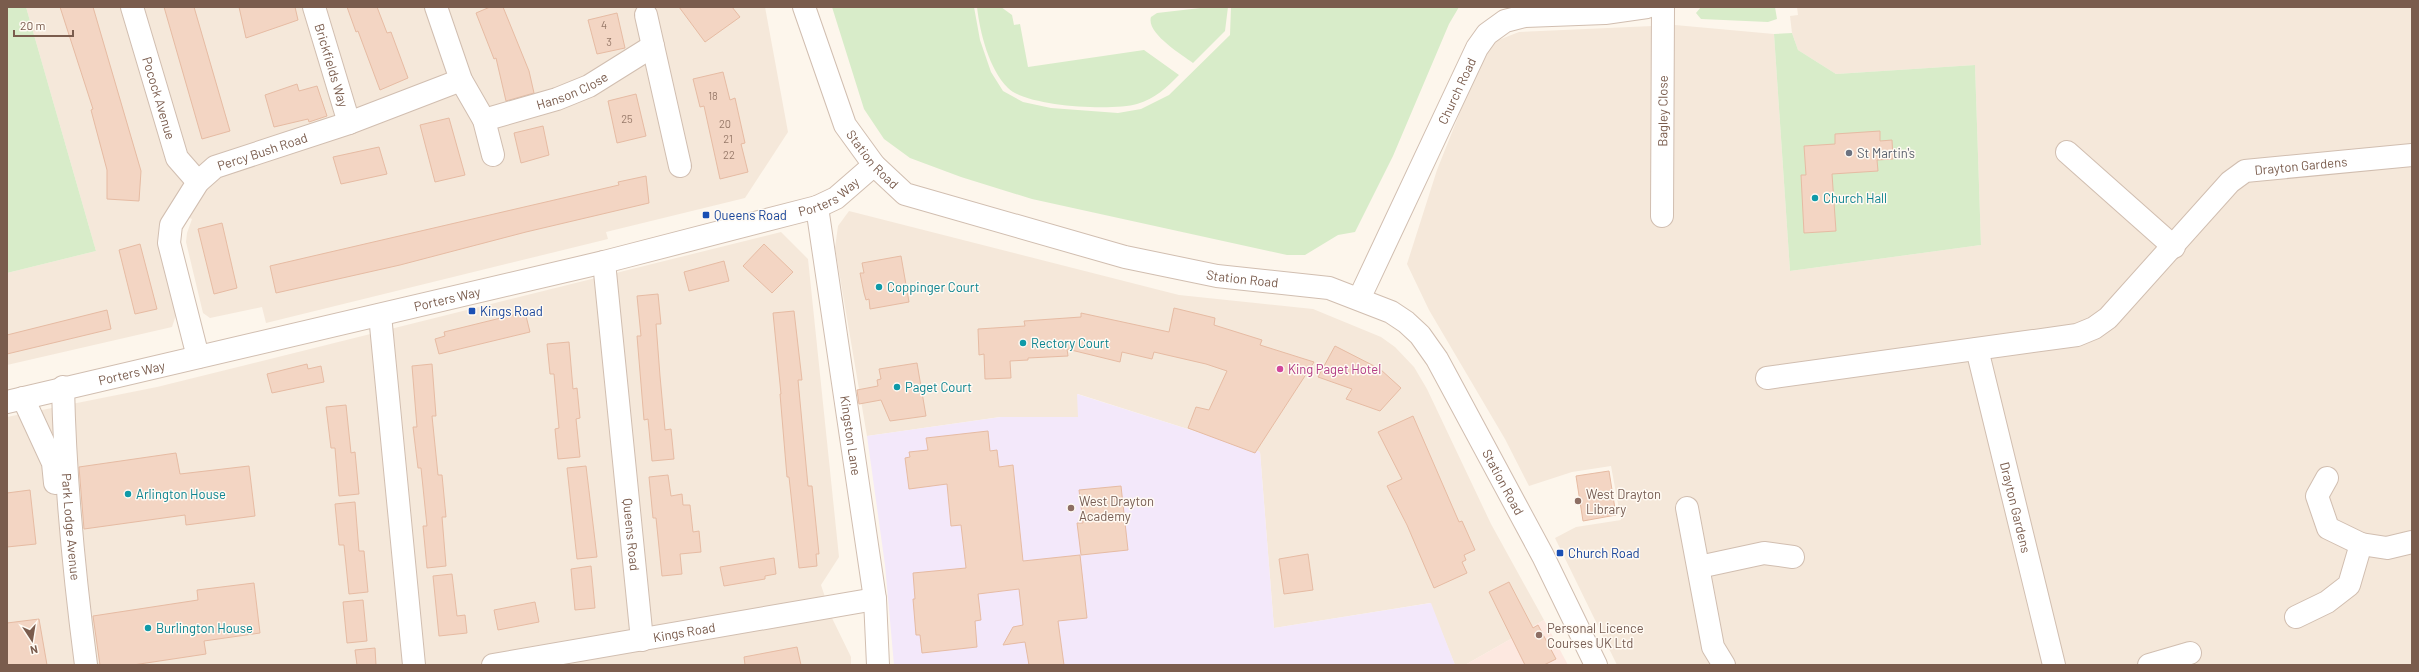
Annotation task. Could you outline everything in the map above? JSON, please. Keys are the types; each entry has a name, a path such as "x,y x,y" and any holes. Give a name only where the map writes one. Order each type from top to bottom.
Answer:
{"street":[{"name":"Pocock Avenue","path":"132,7 177,158 198,182"},
{"name":"Brickfields Way","path":"314,7 349,123"},
{"path":"436,7 461,80 484,120 493,155"},
{"name":"Station Road","path":"804,7 844,125 874,165 906,194 1125,256 1217,276 1329,288 1391,312 1406,322 1420,335 1437,359 1543,556 1596,665"},
{"name":"Church Road","path":"1359,299 1477,48 1504,14 1525,16 1605,13 1647,7"},
{"name":"Bagley Close","path":"1662,216 1663,7"},
{"path":"646,15 680,166"},
{"name":"Hanson Close","path":"484,120 557,99 589,86 653,46"},
{"name":"Percy Bush Road","path":"198,357 169,243 171,225 198,182 215,167 349,123 461,80"},
{"path":"2067,152 2174,247"},
{"name":"Drayton Gardens","path":"1767,378 2077,335 2094,328 2108,318 2174,247 2230,182 2245,170 2412,155"},
{"name":"Porters Way","path":"15,400 604,262 817,207 836,198 874,165"},
{"name":"Kingston Lane","path":"817,207 875,599 878,665"},
{"name":"Queens Road","path":"604,262 642,640"},
{"path":"380,315 414,665"},
{"name":"Drayton Gardens","path":"1977,349 2054,665"},
{"name":"Park Lodge Avenue","path":"63,388 65,459 73,570 86,665"},
{"name":"Park Lodge Avenue","path":"15,400 53,463 73,665"},
{"path":"2327,478 2317,496 2328,528 2361,544 2387,548 2412,542"},
{"path":"1687,508 1713,647 1724,665"},
{"path":"2296,617 2327,602 2349,585 2361,544"},
{"path":"1699,567 1764,554 1793,557"},
{"name":"Kings Road","path":"493,665 875,599"},
{"path":"2150,665 2190,653"}],"shaded area":[{"path":"26,7 765,7 788,132 745,198 606,232 608,239 266,323 262,307 210,318 203,313 186,242 187,233 192,219 167,209 160,225 158,238 177,312 172,327 7,365 7,273 96,251"},
{"path":"1797,7 2412,7 2412,665 1617,665 1555,538 1576,527 1621,520 1611,466 1572,472 1529,486 1505,439 1429,310 1407,264 1437,170 1478,67 1496,41 1519,32 1675,25 1774,34 1790,271 1981,245 1975,65 1836,74 1798,50 1792,33 1790,16 1798,15"},
{"path":"849,211 1179,295 1313,309 1381,337 1395,347 1414,367 1427,389 1491,524 1544,620 1465,665 1455,665 1430,603 1274,628 1260,452 1078,394 1078,417 1000,417 867,436 835,248 838,226"},
{"path":"781,232 808,259 839,557 821,585 832,618 851,657 851,665 7,665 7,417 157,387"},
{"name":"West Drayton Academy","path":"1077,394 1260,452 1274,628 1431,603 1455,665 894,665 885,565 867,436 1001,417 1078,417"},
{"path":"1544,620 1568,665 1465,665"}],"green space":[{"path":"7,7 26,7 96,251 7,273"},
{"path":"832,7 974,7 980,40 991,72 1003,91 1023,102 1051,108 1118,113 1141,109 1169,95 1230,35 1231,7 1459,7 1449,24 1393,156 1355,232 1338,235 1305,255 1287,255 1032,199 961,177 910,158 884,139 864,109"},
{"path":"977,7 1001,7 1012,15 1014,25 1020,24 1028,67 1144,50 1179,75 1155,96 1137,104 1125,106 1090,107 1070,106 1033,100 1008,88 1001,80 986,50 980,28"},
{"path":"1209,7 1228,7 1225,31 1193,63 1166,43 1154,30 1151,23 1151,17 1157,13"},
{"path":"1701,7 1775,7 1777,19 1768,22 1701,19 1696,13"},
{"path":"1792,33 1798,50 1836,74 1975,65 1981,245 1790,271 1774,34"}],"building":[{"path":"60,7 93,7 141,171 139,201 107,199 107,170 91,110 93,109"},
{"path":"164,7 194,7 230,131 202,139"},
{"path":"239,7 295,7 298,20 246,38"},
{"path":"347,7 377,7 387,33 391,32 408,78 380,90 358,31 356,32"},
{"path":"490,7 503,7 529,71 534,93 506,101 496,58 494,59 476,13"},
{"path":"679,7 732,7 740,17 705,42"},
{"path":"617,13 625,48 597,54 588,20"},
{"path":"723,72 730,100 735,98 745,143 741,144 748,172 720,179 704,106 700,107 693,79"},
{"path":"297,84 299,91 317,86 327,116 309,122 308,119 274,127 265,95"},
{"path":"636,94 646,136 617,143 608,101"},
{"path":"449,118 465,175 435,182 420,125"},
{"path":"543,126 549,155 521,163 514,133"},
{"path":"1880,131 1880,141 1892,140 1893,159 1877,160 1878,171 1832,174 1836,231 1804,233 1801,175 1806,175 1804,146 1835,144 1835,134"},
{"path":"379,147 387,174 341,184 333,157"},
{"path":"646,176 649,203 526,232 400,265 276,293 270,266 619,185 618,182"},
{"path":"222,223 237,288 214,294 198,229"},
{"path":"140,244 157,309 135,314 119,250"},
{"path":"764,244 793,272 772,293 743,266"},
{"name":"Coppinger Court","path":"901,256 909,302 870,309 869,299 866,300 860,273 864,273 862,263"},
{"path":"724,261 729,281 689,291 684,272"},
{"path":"658,294 661,324 656,324 665,430 671,429 674,459 652,461 648,419 644,420 637,336 641,336 637,296"},
{"path":"1174,308 1215,318 1214,325 1262,340 1260,345 1314,362 1255,453 1188,428 1196,407 1209,410 1227,371 1206,364 1154,352 1152,359 1122,352 1120,362 1067,349 1068,356 1028,358 1028,360 1010,361 1011,378 985,379 984,354 979,355 978,329 1025,326 1024,321 1081,317 1081,313 1169,332"},
{"path":"107,310 111,329 7,354 7,335"},
{"path":"794,311 802,380 798,380 808,486 812,486 819,554 816,554 817,566 799,568 789,477 787,477 773,313"},
{"path":"525,312 530,332 439,354 435,339 445,336 444,332"},
{"path":"569,342 573,389 577,388 580,418 576,419 580,457 558,459 555,429 559,428 554,374 550,374 547,344"},
{"path":"1335,346 1380,369 1401,388 1380,411 1346,399 1352,389 1318,377"},
{"name":"Paget Court","path":"917,363 926,416 890,421 881,400 859,404 857,390 878,386 877,380 881,379 879,369"},
{"path":"307,364 308,369 321,366 324,382 272,393 267,374"},
{"path":"432,364 436,416 432,416 438,475 442,475 446,517 442,517 446,566 427,568 423,526 427,526 421,468 418,468 413,427 417,427 412,366"},
{"path":"346,405 351,453 355,452 359,494 339,496 335,448 331,448 326,407"},
{"path":"1413,416 1459,522 1462,521 1475,550 1464,555 1466,560 1462,562 1467,573 1434,588 1407,525 1387,486 1402,479 1378,432"},
{"path":"988,431 990,451 997,450 999,467 1013,465 1023,561 1080,555 1087,618 1058,621 1064,665 1029,665 1025,642 1003,645 1013,627 1023,625 1019,589 978,594 981,620 975,621 977,647 922,653 920,635 916,635 913,599 915,599 913,573 966,568 961,525 951,526 947,484 909,489 905,458 910,457 909,452 928,450 926,438"},
{"name":"Arlington House","path":"176,453 180,474 249,466 255,516 186,525 185,515 84,529 79,467"},
{"path":"586,466 597,557 577,559 567,468"},
{"path":"1609,471 1616,515 1583,521 1576,476"},
{"path":"668,475 671,496 682,494 683,505 690,505 693,532 699,531 701,552 680,554 682,574 662,576 656,518 653,518 649,477"},
{"path":"1121,486 1128,550 1081,555 1077,523 1083,523 1079,490"},
{"path":"30,490 36,544 7,547 7,493"},
{"path":"355,502 359,551 364,551 368,592 349,594 344,545 339,545 335,504"},
{"path":"1308,554 1313,590 1284,594 1279,559"},
{"path":"774,558 776,574 765,576 765,579 724,586 720,567"},
{"path":"591,566 595,608 575,610 571,569"},
{"path":"452,574 457,616 465,615 467,633 439,636 433,576"},
{"path":"1509,582 1533,628 1538,625 1556,659 1544,665 1525,665 1489,592"},
{"name":"Burlington House","path":"254,583 260,633 204,641 206,654 133,665 100,665 93,616 198,600 197,590"},
{"path":"363,600 367,641 347,643 343,602"},
{"path":"535,602 539,622 498,630 494,610"},
{"path":"39,619 47,665 7,665 7,623"},
{"path":"797,647 801,665 745,665 744,657"},
{"path":"375,648 376,665 357,665 355,650"}],"place":[{"name":"St Martin's","path":"1849,153"},
{"name":"Church Hall","path":"1815,198"},
{"name":"Queens Road","path":"706,215"},
{"name":"Coppinger Court","path":"879,287"},
{"name":"Kings Road","path":"472,311"},
{"name":"Rectory Court","path":"1023,343"},
{"name":"King Paget Hotel","path":"1280,369"},
{"name":"Paget Court","path":"897,387"},
{"name":"Arlington House","path":"128,494"},
{"name":"West Drayton Library","path":"1578,501"},
{"name":"West Drayton Academy","path":"1071,508"},
{"name":"Church Road","path":"1560,553"},
{"name":"Burlington House","path":"148,628"},
{"name":"Personal Licence Courses UK Ltd","path":"1539,635"}]}
